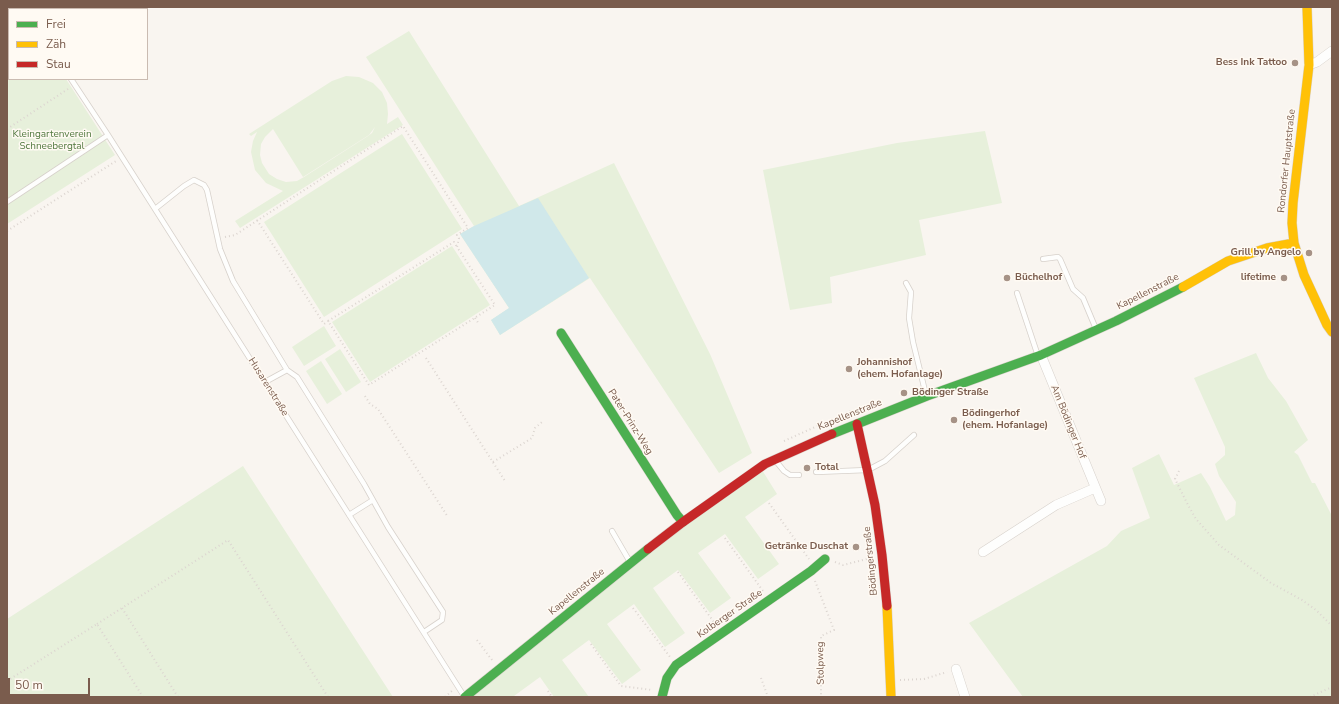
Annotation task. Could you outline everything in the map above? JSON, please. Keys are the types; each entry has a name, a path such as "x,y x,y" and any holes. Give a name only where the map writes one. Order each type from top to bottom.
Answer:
{"main road":[{"name":"Rondorfer Hauptstraße","path":"1307,7 1309,65 1292,223 1294,243 1304,275 1326,325 1332,332"},
{"name":"Kapellenstraße","path":"465,697 683,522 753,472 775,460 857,424 927,396 1040,356 1168,295 1228,261 1267,248 1294,243"},
{"name":"Pater-Prinz-Weg","path":"561,333 683,522"},
{"name":"Bödingerstraße","path":"857,424 875,505 882,555 891,697"},
{"name":"Kolberger Straße","path":"662,694 667,678 676,665 770,600 825,559"}],"street":[{"path":"1309,65 1317,62 1332,51"},
{"name":"Am Bödinger Hof","path":"1040,356 1101,501"},
{"path":"983,552 1056,505 1095,488"},
{"path":"956,669 965,697"}],"lane":[{"name":"Husarenstraße","path":"72,80 465,697"},
{"path":"7,202 108,135"},
{"path":"155,209 194,180 204,185 207,190 220,248 233,281 287,370 297,377 388,527 442,612 442,620 424,632"},
{"path":"1043,259 1058,257 1060,259 1073,289 1083,298 1096,330"},
{"path":"906,283 911,292 909,318 913,342 927,396"},
{"path":"1017,293 1040,356"},
{"path":"265,382 287,370"},
{"path":"816,472 868,470 886,461 914,435"},
{"path":"775,460 784,471 790,475 799,475"},
{"path":"349,515 373,500"},
{"path":"612,531 631,563"}],"path":[{"path":"7,128 74,85"},
{"path":"218,238 235,235 403,126 468,228 457,234 459,238 457,247"},
{"path":"7,231 122,157"},
{"path":"257,220 324,324 328,321 454,242 495,305 369,386 328,321"},
{"path":"475,318 479,324"},
{"path":"426,358 505,481"},
{"path":"365,396 370,404 378,409 448,517"},
{"path":"780,443 852,410"},
{"path":"493,462 532,438 534,428 542,422"},
{"path":"1179,471 1175,479 1188,506 1196,519 1219,545 1272,583 1302,600 1316,610 1332,626"},
{"path":"769,503 813,569"},
{"path":"725,538 770,600"},
{"path":"7,681 228,540 328,697"},
{"path":"825,559 832,559 842,565 882,555"},
{"name":"Stolpweg","path":"813,569 834,630 821,636 821,697"},
{"path":"678,572 722,633"},
{"path":"122,608 178,697"},
{"path":"633,608 676,665"},
{"path":"97,624 143,697"},
{"path":"477,640 492,660"},
{"path":"590,644 621,686 662,694"},
{"path":"891,680 924,679 956,669"},
{"path":"761,678 768,697"},
{"path":"1310,697 1332,687"},
{"path":"548,691 552,697"}],"green space":[{"name":"Kleingartenverein Schneebergtal","path":"7,7 19,7 8,8 8,80 67,80 115,155 7,224"},
{"path":"409,31 519,206 614,163 710,354 752,453 719,473 590,278 500,335 491,320 509,308 460,234 474,226 366,57"},
{"path":"346,76 359,77 373,83 382,92 387,103 387,124 398,117 403,125 240,228 235,221 283,191 266,183 255,170 251,152 253,141 257,132 251,136 249,134 332,81","holes":["375,127 372,133 368,136 304,177 297,181 286,182 269,174 262,163 260,155 261,144 265,137 273,129 303,177 369,135"]},
{"path":"985,131 1002,203 919,220 926,255 830,277 832,303 790,310 763,170 897,143"},
{"path":"402,134 462,229 324,317 264,222"},
{"path":"452,246 490,305 370,382 332,322"},
{"path":"324,326 336,346 304,366 292,347"},
{"path":"340,349 361,382 346,392 325,359"},
{"path":"1256,353 1268,378 1286,401 1308,440 1294,452 1298,455 1312,483 1315,483 1332,516 1332,697 1023,697 969,623 1107,546 1121,531 1150,518 1132,468 1159,454 1174,485 1201,473 1210,487 1226,521 1235,515 1236,502 1219,476 1215,464 1225,455 1225,447 1194,378"},
{"path":"321,361 342,394 327,404 306,371"},
{"path":"243,466 393,697 7,697 7,619"},
{"path":"762,470 777,494 745,517 779,564 758,579 725,534 698,553 731,598 710,613 678,570 653,588 685,633 665,647 634,604 607,624 641,670 622,684 589,640 562,660 589,697 554,697 540,677 514,697 470,697 685,526"}],"water":[{"path":"538,198 589,278 500,335 491,320 509,308 460,234 474,226"}],"traffic: fast":[{"path":"832,434 927,396 1041,355 1116,321 1183,287"},
{"path":"561,333 677,515 683,522"},
{"path":"465,697 648,549"},
{"path":"662,697 667,678 676,665 811,571 825,559"}],"traffic: slow":[{"path":"1307,7 1309,65 1292,223 1294,243 1304,275 1327,325 1332,332"},
{"path":"1183,287 1228,261 1267,248 1294,243"},
{"path":"887,606 891,697"}],"traffic: jam":[{"path":"857,424 875,505 887,606"},
{"path":"648,549 683,522 765,464 832,434"}],"place":[{"name":"Bess Ink Tattoo","path":"1295,63"},
{"name":"Grill by Angelo","path":"1309,253"},
{"name":"Büchelhof","path":"1007,278"},
{"name":"lifetime","path":"1284,278"},
{"name":"Johannishof (ehem. Hofanlage)","path":"849,369"},
{"name":"Bödinger Straße","path":"904,393"},
{"name":"Bödingerhof (ehem. Hofanlage)","path":"954,420"},
{"name":"Total","path":"807,468"},
{"name":"Getränke Duschat","path":"856,547"}]}
